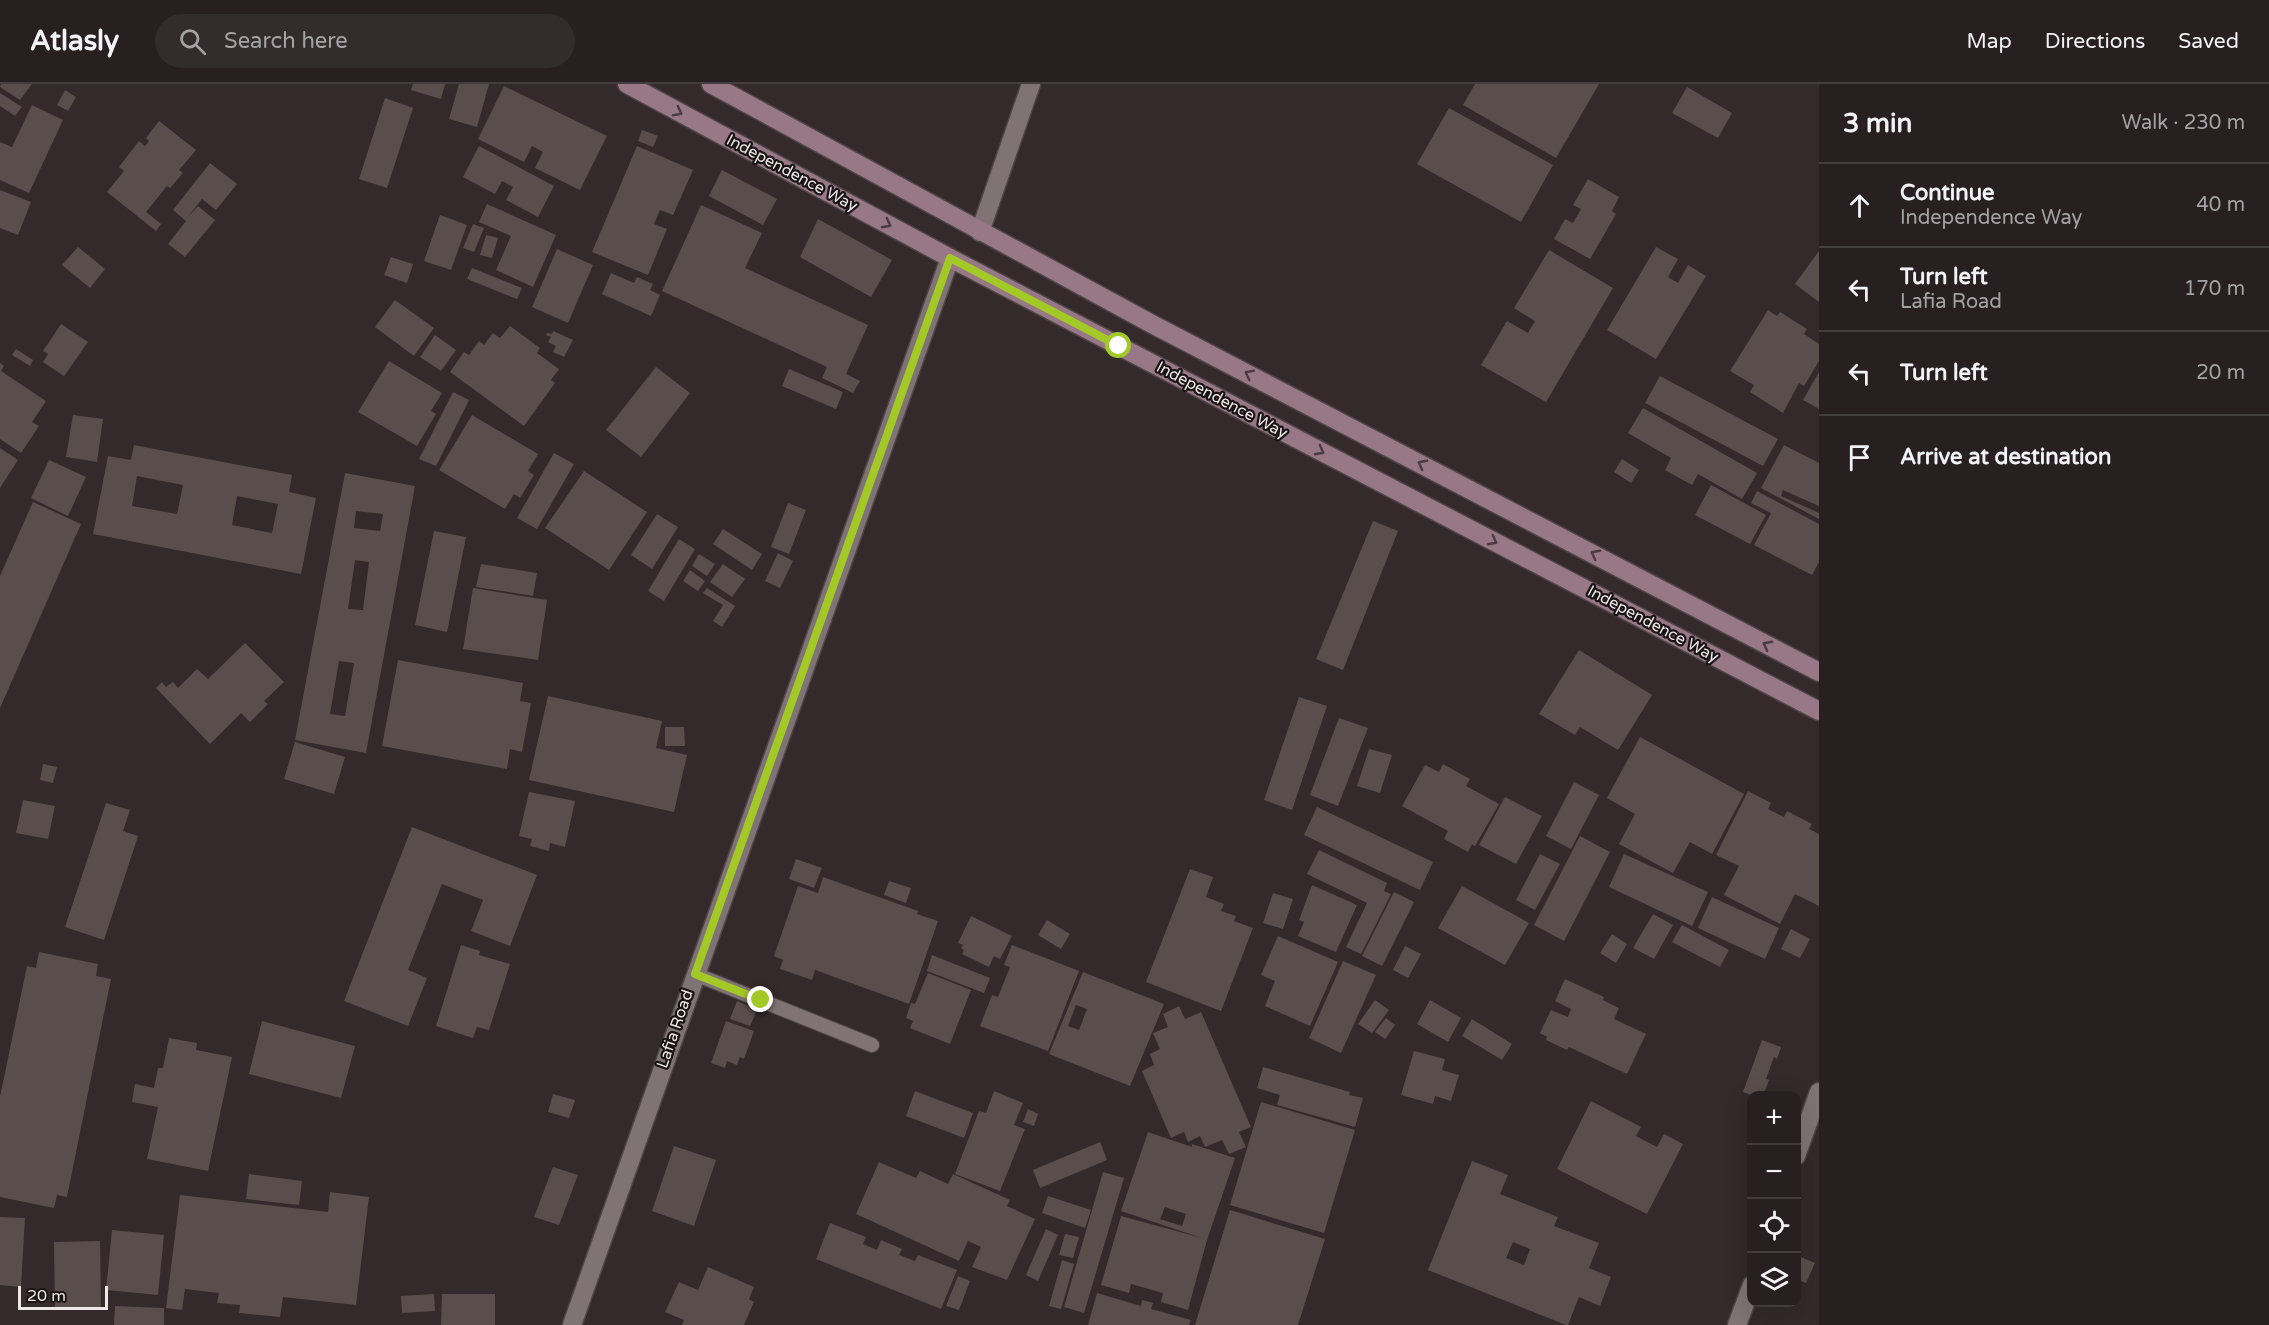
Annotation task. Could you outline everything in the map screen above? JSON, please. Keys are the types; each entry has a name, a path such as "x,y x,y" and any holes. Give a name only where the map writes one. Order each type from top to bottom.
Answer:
{"main road":[{"name":"Independence Way","path":"627,84 950,258 1819,711"},
{"name":"Independence Way","path":"711,84 980,232 1819,672"}],"street":[{"path":"980,232 1031,84"},
{"name":"Lafia Road","path":"572,1325 950,258"},
{"path":"1801,1145 1819,1092"},
{"path":"1737,1325 1747,1298"}],"lane":[{"path":"695,974 872,1045"}],"building":[{"path":"1,84 32,84 20,100 0,87"},
{"path":"413,84 445,84 441,99 411,90"},
{"path":"459,84 489,84 477,127 449,119"},
{"path":"1475,84 1599,84 1556,158 1463,105"},
{"path":"504,86 607,136 580,190 535,168 543,152 532,146 524,162 478,139"},
{"path":"1687,87 1732,113 1718,138 1672,113"},
{"path":"65,90 76,97 68,111 57,105"},
{"path":"0,93 22,107 15,116 0,106"},
{"path":"385,98 413,108 387,188 359,179"},
{"path":"32,105 63,120 29,193 0,180 0,142 12,147"},
{"path":"1449,108 1553,165 1521,222 1417,164"},
{"path":"159,121 196,150 179,170 183,173 170,188 167,186 146,212 161,224 156,231 107,192 124,171 119,167 139,141 145,146 149,141 146,138"},
{"path":"642,130 658,136 653,147 638,141"},
{"path":"479,146 554,186 538,217 506,200 513,187 502,181 495,194 463,177"},
{"path":"637,146 693,170 673,215 660,210 654,224 667,229 648,275 592,252"},
{"path":"210,163 237,184 216,210 202,199 187,218 198,206 215,220 185,257 168,244 186,221 173,210"},
{"path":"722,170 777,199 763,225 709,196"},
{"path":"1588,179 1619,197 1612,211 1616,214 1590,259 1554,239 1565,219 1573,223 1581,209 1573,205"},
{"path":"0,190 31,202 18,235 0,228"},
{"path":"487,204 556,235 533,287 496,270 511,236 479,222"},
{"path":"701,205 762,233 745,268 868,325 846,374 860,381 853,393 822,378 827,367 662,291"},
{"path":"440,215 467,225 451,270 424,261"},
{"path":"818,219 892,260 871,297 800,257"},
{"path":"473,224 484,228 474,252 463,248"},
{"path":"486,235 498,238 492,258 480,255"},
{"path":"78,247 105,269 90,288 62,265"},
{"path":"1656,247 1678,259 1668,277 1678,283 1688,265 1706,276 1656,359 1607,330"},
{"path":"557,249 593,265 568,323 532,307"},
{"path":"1549,250 1613,288 1546,402 1481,365 1507,321 1528,333 1535,321 1514,308"},
{"path":"1819,251 1819,302 1795,284"},
{"path":"391,257 413,264 407,283 384,275"},
{"path":"472,268 522,288 517,299 467,279"},
{"path":"611,273 634,283 637,277 653,284 650,290 660,295 651,316 602,294"},
{"path":"395,300 434,328 414,356 375,327"},
{"path":"1768,310 1777,316 1780,312 1807,329 1804,334 1819,344 1819,361 1804,386 1799,383 1783,413 1750,392 1754,385 1730,371"},
{"path":"61,324 88,342 64,376 43,362 48,354 43,351"},
{"path":"510,326 540,348 537,353 559,369 551,380 555,383 524,426 450,372 464,352 469,355 479,341 484,345 493,333 500,338"},
{"path":"553,331 573,340 564,357 553,352 556,346 548,342 551,337 546,335 547,333 552,334"},
{"path":"435,335 456,350 441,371 420,357"},
{"path":"16,349 33,360 30,366 12,355"},
{"path":"389,361 442,393 431,411 436,414 417,446 358,412"},
{"path":"0,363 4,366 1,371 46,401 32,422 39,426 21,453 0,439"},
{"path":"656,367 690,393 641,457 606,430"},
{"path":"789,369 843,392 836,409 782,386"},
{"path":"1819,372 1819,409 1803,400"},
{"path":"1660,376 1778,439 1763,466 1645,403"},
{"path":"453,392 469,400 436,466 419,459"},
{"path":"1643,408 1757,473 1742,499 1698,474 1692,485 1665,470 1671,458 1628,433"},
{"path":"73,415 103,419 97,462 66,457"},
{"path":"472,415 538,454 528,471 534,475 520,498 514,494 505,509 439,470"},
{"path":"134,445 292,475 289,492 316,498 301,574 93,534 108,456 131,460","holes":["137,476 183,485 177,514 132,506","237,496 278,504 272,533 232,525"]},
{"path":"1784,445 1819,463 1819,506 1783,490 1781,496 1819,513 1819,519 1761,488"},
{"path":"0,448 18,460 0,488"},
{"path":"554,453 574,464 537,529 517,518"},
{"path":"1622,459 1639,470 1631,483 1614,472"},
{"path":"49,460 86,477 68,516 31,498"},
{"path":"584,471 647,512 609,570 545,528"},
{"path":"345,473 415,486 366,753 295,740","holes":["356,511 383,514 380,531 354,528","355,560 369,562 363,610 348,609","339,661 354,663 345,716 330,714"]},
{"path":"1711,485 1766,515 1750,544 1695,515"},
{"path":"1757,491 1819,524 1819,562 1812,575 1754,545 1771,513 1751,503"},
{"path":"33,502 81,524 0,708 0,576"},
{"path":"788,503 806,510 789,554 771,547"},
{"path":"657,514 678,527 652,569 631,555"},
{"path":"1373,521 1398,531 1343,670 1316,659"},
{"path":"723,529 762,554 752,570 713,544"},
{"path":"434,531 466,537 447,632 415,625"},
{"path":"679,539 695,549 664,601 648,591"},
{"path":"778,553 793,561 780,588 765,581"},
{"path":"699,554 715,564 707,576 692,566"},
{"path":"481,564 537,573 533,596 476,587"},
{"path":"723,564 745,579 732,597 710,582"},
{"path":"690,570 705,581 698,591 683,581"},
{"path":"473,588 547,600 538,660 463,649"},
{"path":"707,588 735,606 722,627 713,621 723,605 703,593"},
{"path":"245,643 284,682 264,701 268,704 250,722 241,713 210,744 156,688 162,682 166,687 173,682 178,688 197,669 208,679"},
{"path":"1579,650 1652,695 1618,750 1580,727 1575,735 1539,714"},
{"path":"398,660 523,683 520,701 531,703 522,752 510,749 507,769 382,746"},
{"path":"548,696 662,721 656,748 687,755 674,812 529,780"},
{"path":"1299,697 1327,706 1292,810 1264,800"},
{"path":"1339,718 1368,728 1338,806 1310,795"},
{"path":"665,727 684,727 685,746 665,746"},
{"path":"1640,737 1744,794 1712,854 1690,842 1673,873 1619,844 1635,814 1607,798"},
{"path":"295,742 345,757 334,794 284,779"},
{"path":"1369,749 1392,755 1380,793 1357,786"},
{"path":"43,764 57,767 53,783 40,780"},
{"path":"1443,764 1470,779 1466,786 1499,804 1475,846 1472,844 1468,852 1444,839 1448,831 1402,806 1425,765 1439,772"},
{"path":"1574,782 1599,795 1571,849 1546,836"},
{"path":"1748,791 1771,803 1768,809 1784,817 1787,811 1812,824 1809,829 1819,834 1819,906 1795,894 1780,924 1724,895 1739,866 1716,855"},
{"path":"529,792 575,801 565,847 550,843 549,851 530,846 532,839 519,836"},
{"path":"1505,797 1542,816 1516,864 1479,845"},
{"path":"23,800 55,806 48,839 16,833"},
{"path":"106,803 130,810 123,831 138,836 104,940 65,927"},
{"path":"1317,807 1433,862 1420,890 1304,835"},
{"path":"412,827 537,875 510,946 471,931 483,900 442,884 408,970 427,978 408,1026 344,1001"},
{"path":"1580,836 1610,852 1564,941 1534,925"},
{"path":"1319,850 1387,883 1384,891 1391,894 1361,954 1346,947 1367,903 1307,874"},
{"path":"1540,854 1560,864 1535,910 1516,900"},
{"path":"1624,854 1708,892 1692,926 1609,887"},
{"path":"796,859 822,868 814,888 789,879"},
{"path":"1190,869 1213,877 1206,897 1224,904 1221,911 1236,916 1234,921 1253,928 1221,1011 1146,982"},
{"path":"823,877 918,911 917,914 938,921 909,1004 815,970 812,980 780,969 783,960 774,956 798,886 818,893"},
{"path":"889,881 911,888 906,903 884,895"},
{"path":"1312,885 1357,905 1336,952 1298,936 1304,922 1299,920"},
{"path":"1462,886 1529,923 1505,965 1438,928"},
{"path":"1394,892 1414,902 1382,966 1362,956"},
{"path":"1273,893 1293,899 1283,929 1263,923"},
{"path":"1712,897 1779,928 1765,959 1698,928"},
{"path":"1653,914 1673,925 1654,959 1633,948"},
{"path":"971,916 1012,936 1000,959 994,956 989,967 962,954 963,945 958,943"},
{"path":"1047,920 1070,934 1061,949 1038,935"},
{"path":"1682,925 1729,950 1720,967 1672,942"},
{"path":"1791,929 1810,939 1800,958 1781,949"},
{"path":"1612,934 1627,944 1616,963 1600,953"},
{"path":"1278,936 1338,962 1310,1026 1265,1006 1275,981 1261,975"},
{"path":"461,945 480,951 479,955 510,964 489,1030 477,1027 473,1038 436,1026"},
{"path":"1012,945 1079,971 1048,1051 980,1026 992,995 998,997 1010,967 1004,965"},
{"path":"1405,946 1421,954 1408,978 1393,970"},
{"path":"39,952 98,964 96,976 111,979 67,1197 57,1195 54,1208 0,1197 0,1097 27,966 36,968"},
{"path":"932,955 990,978 984,993 927,971"},
{"path":"1343,961 1376,975 1341,1053 1309,1038"},
{"path":"1083,972 1164,1004 1130,1086 1049,1054","holes":["1076,1005 1087,1009 1079,1030 1068,1026"]},
{"path":"928,973 971,990 950,1044 910,1028 913,1021 906,1018 911,1003 915,1004"},
{"path":"1565,979 1604,997 1603,1000 1619,1008 1614,1019 1646,1034 1627,1074 1569,1047 1567,1050 1546,1040 1547,1037 1540,1033 1551,1010 1568,1017 1571,1009 1555,1001"},
{"path":"1375,1000 1389,1010 1372,1033 1358,1024"},
{"path":"1430,1000 1461,1018 1448,1042 1417,1024"},
{"path":"737,1001 757,1010 750,1026 730,1019"},
{"path":"1179,1006 1185,1019 1201,1012 1251,1127 1239,1132 1246,1147 1229,1154 1222,1140 1205,1147 1200,1136 1188,1142 1184,1132 1171,1138 1142,1071 1154,1065 1150,1054 1160,1049 1153,1033 1168,1027 1163,1014"},
{"path":"1386,1018 1395,1025 1385,1039 1375,1032"},
{"path":"1472,1019 1512,1044 1502,1060 1462,1036"},
{"path":"262,1021 355,1046 341,1098 249,1074"},
{"path":"726,1021 754,1031 744,1059 740,1057 737,1065 727,1061 725,1068 711,1063"},
{"path":"169,1038 197,1043 196,1050 232,1057 208,1171 147,1159 158,1107 132,1102 135,1084 154,1088 158,1068 163,1068"},
{"path":"1762,1040 1781,1047 1777,1059 1774,1057 1766,1079 1769,1080 1765,1091 1743,1092"},
{"path":"1414,1051 1445,1059 1442,1070 1459,1075 1451,1101 1435,1096 1433,1104 1401,1095"},
{"path":"1263,1067 1350,1092 1349,1095 1363,1098 1355,1127 1277,1105 1280,1095 1257,1088"},
{"path":"915,1091 973,1113 964,1138 906,1116"},
{"path":"994,1091 1023,1103 1014,1125 1025,1129 1000,1191 955,1174 979,1111 986,1113"},
{"path":"553,1094 575,1100 569,1118 548,1112"},
{"path":"1591,1101 1641,1127 1636,1136 1657,1147 1664,1134 1683,1144 1647,1214 1557,1169"},
{"path":"1261,1102 1355,1130 1324,1233 1230,1205"},
{"path":"1028,1109 1038,1114 1034,1126 1023,1122"},
{"path":"1148,1132 1235,1158 1207,1240 1188,1310 1161,1302 1163,1293 1131,1284 1129,1293 1101,1285 1121,1216 1202,1238 1121,1211","holes":["1165,1207 1186,1214 1182,1226 1160,1219"]},
{"path":"1100,1142 1107,1160 1040,1188 1033,1170"},
{"path":"674,1146 716,1160 694,1226 652,1211"},
{"path":"1472,1161 1508,1175 1500,1194 1558,1217 1554,1226 1599,1243 1589,1268 1611,1277 1600,1306 1579,1297 1568,1325 1566,1325 1428,1270","holes":["1513,1242 1530,1249 1524,1265 1506,1258"]},
{"path":"879,1162 916,1178 920,1171 948,1184 953,1174 1010,1200 1007,1206 1035,1219 1007,1280 972,1267 981,1247 968,1241 959,1261 856,1214"},
{"path":"553,1167 578,1175 559,1225 534,1217"},
{"path":"1103,1172 1124,1178 1084,1313 1064,1307"},
{"path":"249,1174 302,1181 299,1205 246,1199"},
{"path":"330,1192 369,1197 356,1305 283,1297 280,1317 239,1313 240,1305 217,1303 219,1293 185,1289 182,1310 166,1308 180,1195 328,1212"},
{"path":"1048,1196 1091,1210 1085,1228 1042,1213"},
{"path":"1230,1210 1325,1239 1298,1325 1195,1325"},
{"path":"0,1217 25,1218 21,1287 0,1285"},
{"path":"830,1223 866,1237 863,1244 877,1250 881,1240 902,1249 899,1255 915,1261 918,1255 957,1270 941,1309 816,1259"},
{"path":"1046,1229 1058,1235 1038,1281 1026,1275"},
{"path":"112,1230 164,1235 158,1295 106,1290"},
{"path":"1065,1234 1079,1237 1073,1258 1059,1255"},
{"path":"100,1241 101,1309 55,1310 54,1242"},
{"path":"1801,1257 1815,1263 1806,1283 1801,1281"},
{"path":"1062,1260 1074,1264 1061,1309 1049,1306"},
{"path":"708,1267 754,1287 749,1299 754,1302 744,1325 682,1325 684,1320 665,1312 679,1282 698,1290"},
{"path":"958,1276 970,1281 959,1310 946,1306"},
{"path":"1097,1293 1141,1306 1142,1300 1153,1303 1151,1309 1191,1320 1189,1325 1088,1325"},
{"path":"434,1294 435,1311 402,1313 401,1296"},
{"path":"442,1294 495,1294 495,1325 441,1325"},
{"path":"115,1306 164,1308 164,1325 114,1325"}],"route":[{"path":"761,1000 695,974 950,258 1119,346"}]}
